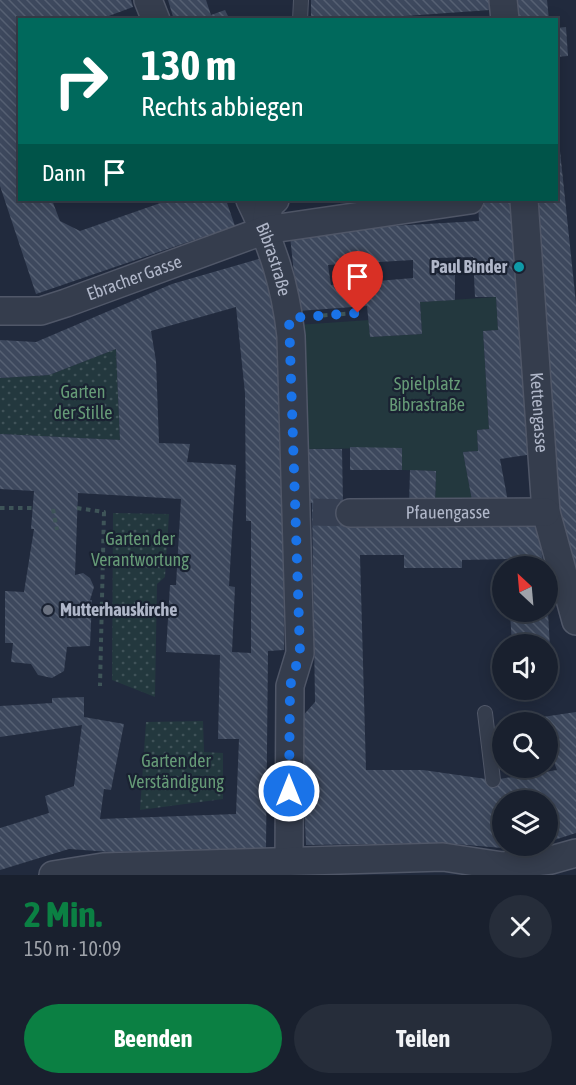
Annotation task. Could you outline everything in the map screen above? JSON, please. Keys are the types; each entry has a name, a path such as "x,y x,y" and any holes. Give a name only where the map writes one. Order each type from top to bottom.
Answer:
{"street":[{"path":"148,0 155,18"},
{"path":"503,0 506,18"},
{"name":"Bibrastraße","path":"250,201 265,230 286,292 304,512 300,653 290,686 289,861"},
{"path":"265,230 269,205 274,201"},
{"name":"Ebracher Gasse","path":"0,311 41,310 66,303 265,230 463,201"},
{"name":"Kettengasse","path":"524,201 546,512 576,621"},
{"name":"Pfauengasse","path":"350,513 546,512"},
{"path":"53,875 103,867 442,856 503,866 551,860 576,853"}],"lane":[{"path":"300,0 300,18"},
{"path":"485,713 493,780"}],"path":[{"path":"289,318 358,313"},
{"path":"0,508 33,508"},
{"path":"78,508 105,512 100,686"},
{"path":"53,509 57,530"}],"green space":[{"name":"Spielplatz Bibrastraße","path":"496,297 498,330 483,331 489,429 477,430 478,451 463,452 473,506 435,505 436,471 402,470 401,448 302,449 296,325 369,320 370,337 422,334 420,302"},
{"name":"Garten der Stille","path":"116,349 120,440 0,434 0,378 49,375"},
{"name":"Garten der Verantwortung","path":"113,513 169,514 165,577 157,584 155,697 112,680"},
{"name":"Garten der Verständigung","path":"203,721 204,752 223,753 223,799 140,810 146,722"}],"building":[{"path":"0,0 131,0 133,7 103,18 18,18 18,201 52,201 60,221 80,231 166,201 226,201 235,226 36,294 0,186"},
{"path":"168,0 206,0 211,15 225,10 229,18 173,18"},
{"path":"311,0 490,0 490,10 405,16 405,18 311,18"},
{"path":"509,0 547,0 549,18 511,18"},
{"path":"566,27 568,56 558,57 558,28"},
{"path":"558,132 576,303 576,586 561,534 526,201 558,201"},
{"path":"513,202 534,454 500,459 509,507 473,506 463,452 478,451 477,430 489,429 483,331 498,330 496,297 475,297 473,257 436,258 437,273 455,272 455,300 420,302 422,334 370,337 367,306 298,311 290,236 338,229 479,221 478,203","holes":["413,260 413,278 331,285 328,265"]},
{"path":"262,258 275,296 283,405 284,650 268,651 266,848 111,852 69,849 0,870 0,828 49,813 45,796 74,786 82,725 0,737 0,706 52,703 52,698 84,697 84,717 124,724 111,790 104,789 100,819 236,814 239,739 218,739 220,655 166,652 170,585 176,585 181,499 78,493 75,575 83,573 90,578 94,587 90,600 92,600 90,646 67,647 64,671 52,678 38,675 31,664 11,662 13,643 5,643 5,591 24,592 34,529 31,529 34,491 0,489 0,434 120,440 116,349 49,375 0,378 0,340 36,342 172,284","holes":["236,307 245,393 246,521 251,521 251,653 232,652 235,587 229,586 236,465 187,462 190,444 159,443 156,361 151,331"]},
{"path":"350,447 402,448 402,470 350,470"},
{"path":"302,449 342,449 343,504 536,518 542,556 492,556 492,559 462,560 462,568 404,568 404,555 360,555 366,770 423,770 493,780 558,778 558,715 576,712 576,833 558,839 558,790 492,790 492,847 444,843 306,845 300,719 315,702 312,503 302,503"},
{"path":"410,470 436,471 435,505 409,505"},
{"path":"511,622 549,622 549,634 511,634"}],"tunnel":[{"path":"313,512 350,513"}],"place":[{"name":"Paul Binder","path":"519,267"},
{"name":"Mutterhauskirche","path":"48,610"}],"route":[{"path":"289,791 290,686 300,653 289,318 358,313"}]}
